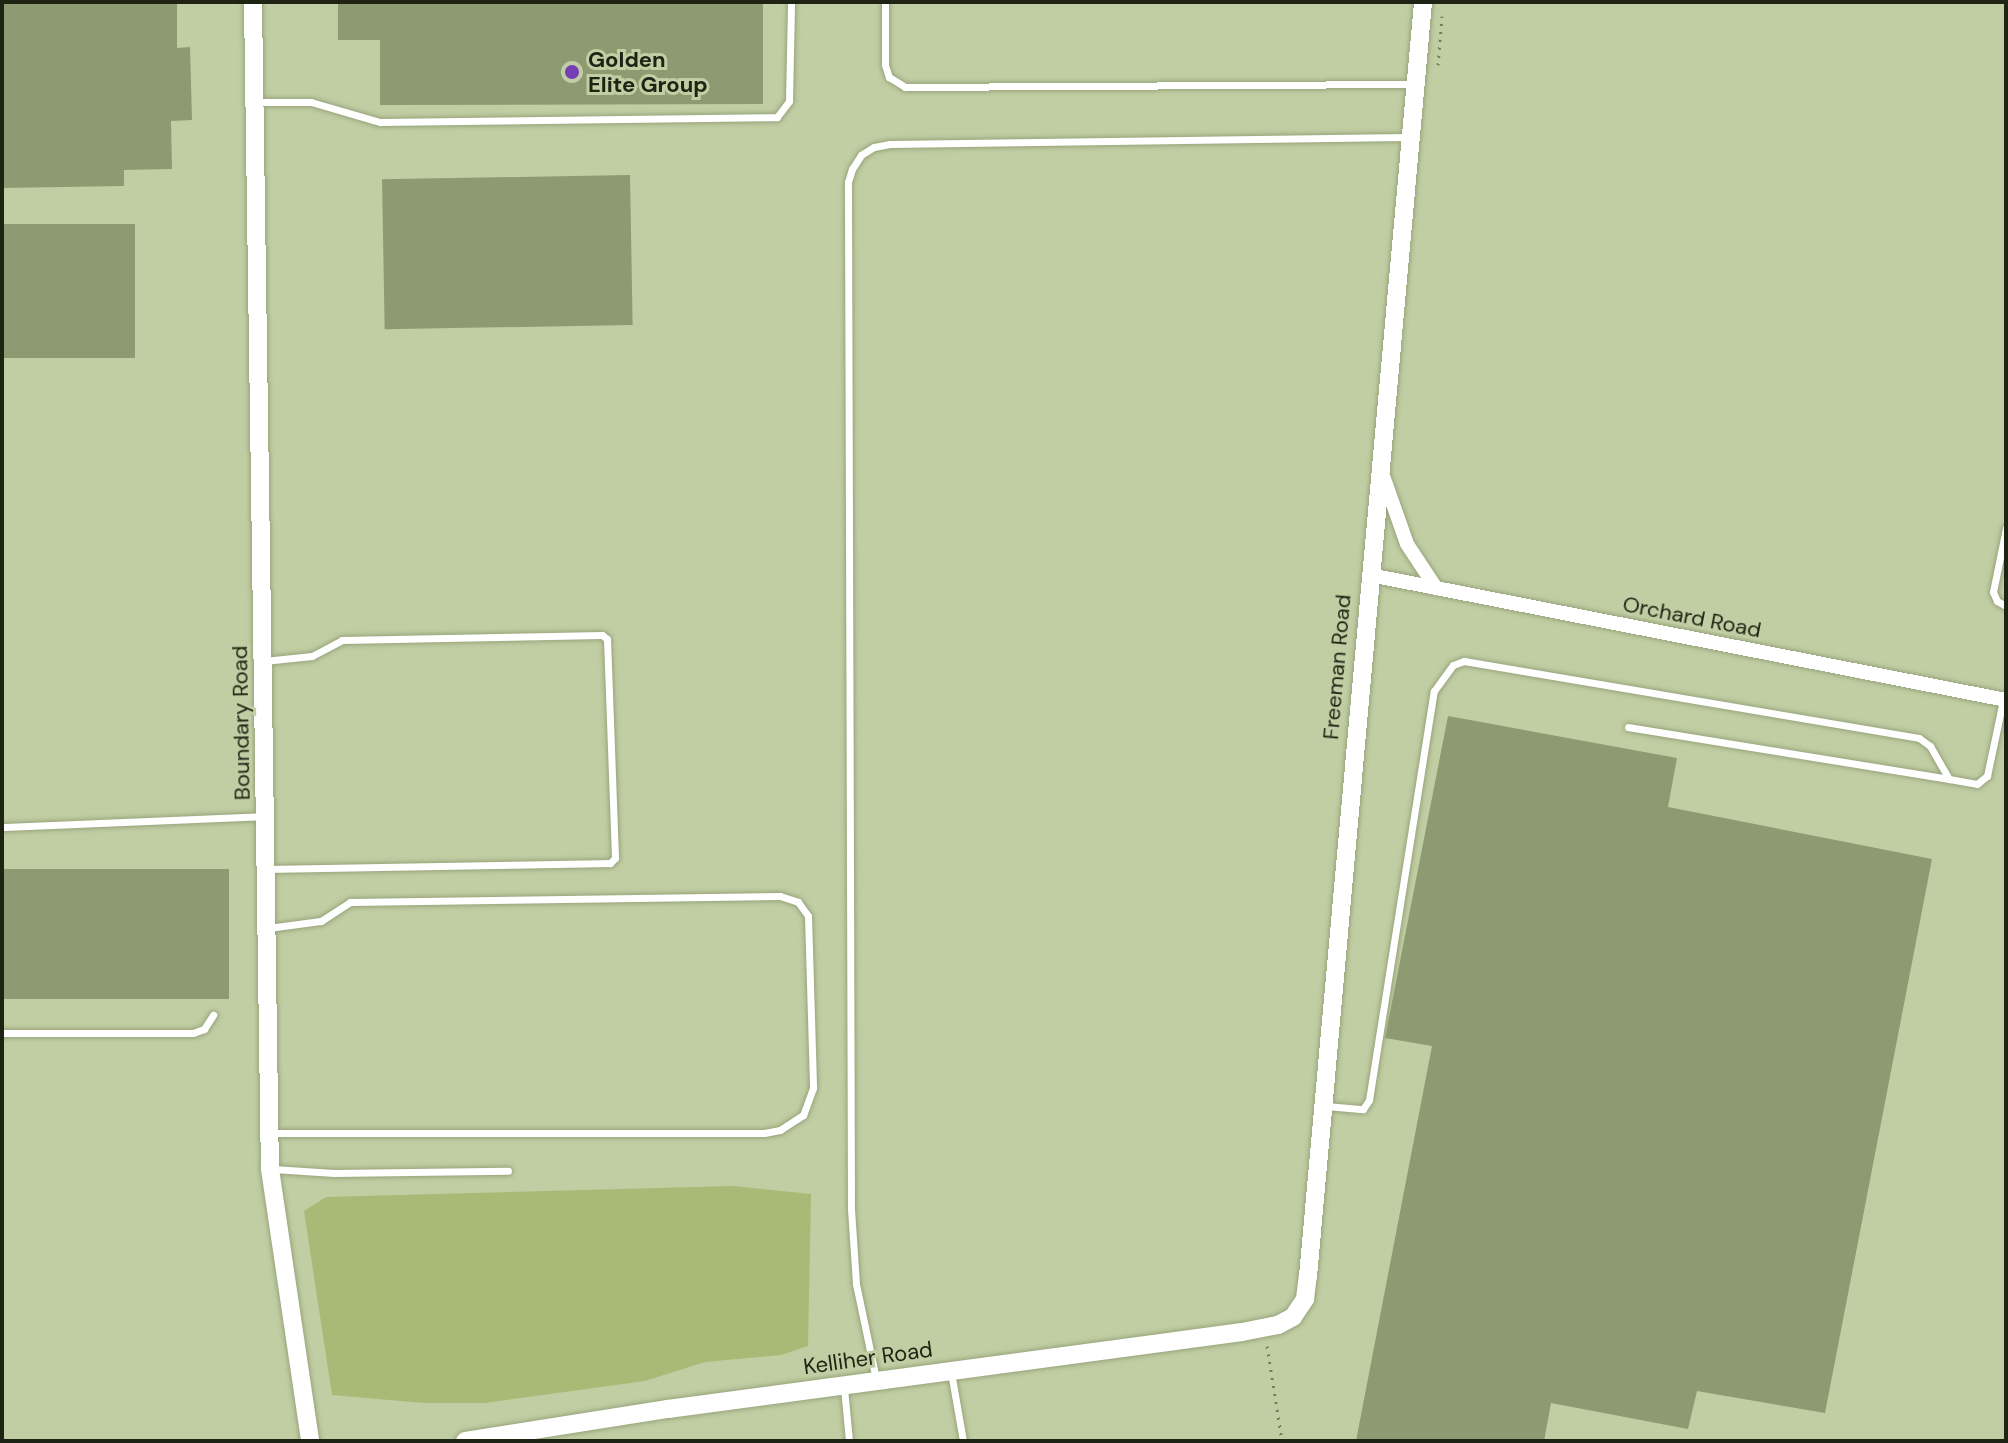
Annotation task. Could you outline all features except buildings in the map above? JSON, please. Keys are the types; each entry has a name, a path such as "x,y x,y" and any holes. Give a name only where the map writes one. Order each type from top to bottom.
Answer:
{"street":[{"name":"Boundary Road","path":"253,2 270,1169 310,1441"},
{"name":"Freeman Road","path":"1271,1326 1293,1317 1305,1299 1423,2"},
{"path":"1381,470 1407,544 1436,588"},
{"name":"Orchard Road","path":"1370,575 2005,700"},
{"name":"Kelliher Road","path":"465,1441 1271,1326"}],"lane":[{"path":"255,102 311,102 380,122 777,117 789,101 791,2"},
{"path":"885,2 885,65 889,77 905,87 1415,84"},
{"path":"876,1381 856,1284 851,1209 848,182 852,169 861,155 874,147 890,144 1410,137"},
{"path":"2006,528 1993,592 1997,601 2006,606"},
{"path":"264,661 312,656 342,640 602,635 607,639 615,858 610,863 266,869"},
{"path":"1324,1106 1363,1109 1369,1100 1434,691 1453,665 1464,661 1919,738 1930,746 1949,779"},
{"path":"1628,727 1977,784 1987,776 2005,700"},
{"path":"2,827 266,816"},
{"path":"267,928 321,921 350,902 780,896 798,902 808,916 813,1088 803,1115 780,1130 764,1133 270,1133"},
{"path":"2,1033 193,1033 204,1029 213,1015"},
{"path":"270,1169 334,1173 508,1171"},
{"path":"951,1371 963,1441"},
{"path":"844,1386 849,1441"}],"path":[{"path":"1438,65 1442,16"},
{"path":"1271,1326 1282,1441"}],"green space":[{"path":"733,1186 811,1194 808,1346 781,1355 705,1362 645,1381 484,1403 424,1403 332,1395 304,1211 326,1197"}],"place":[{"name":"Golden Elite Group","path":"572,72"}]}
